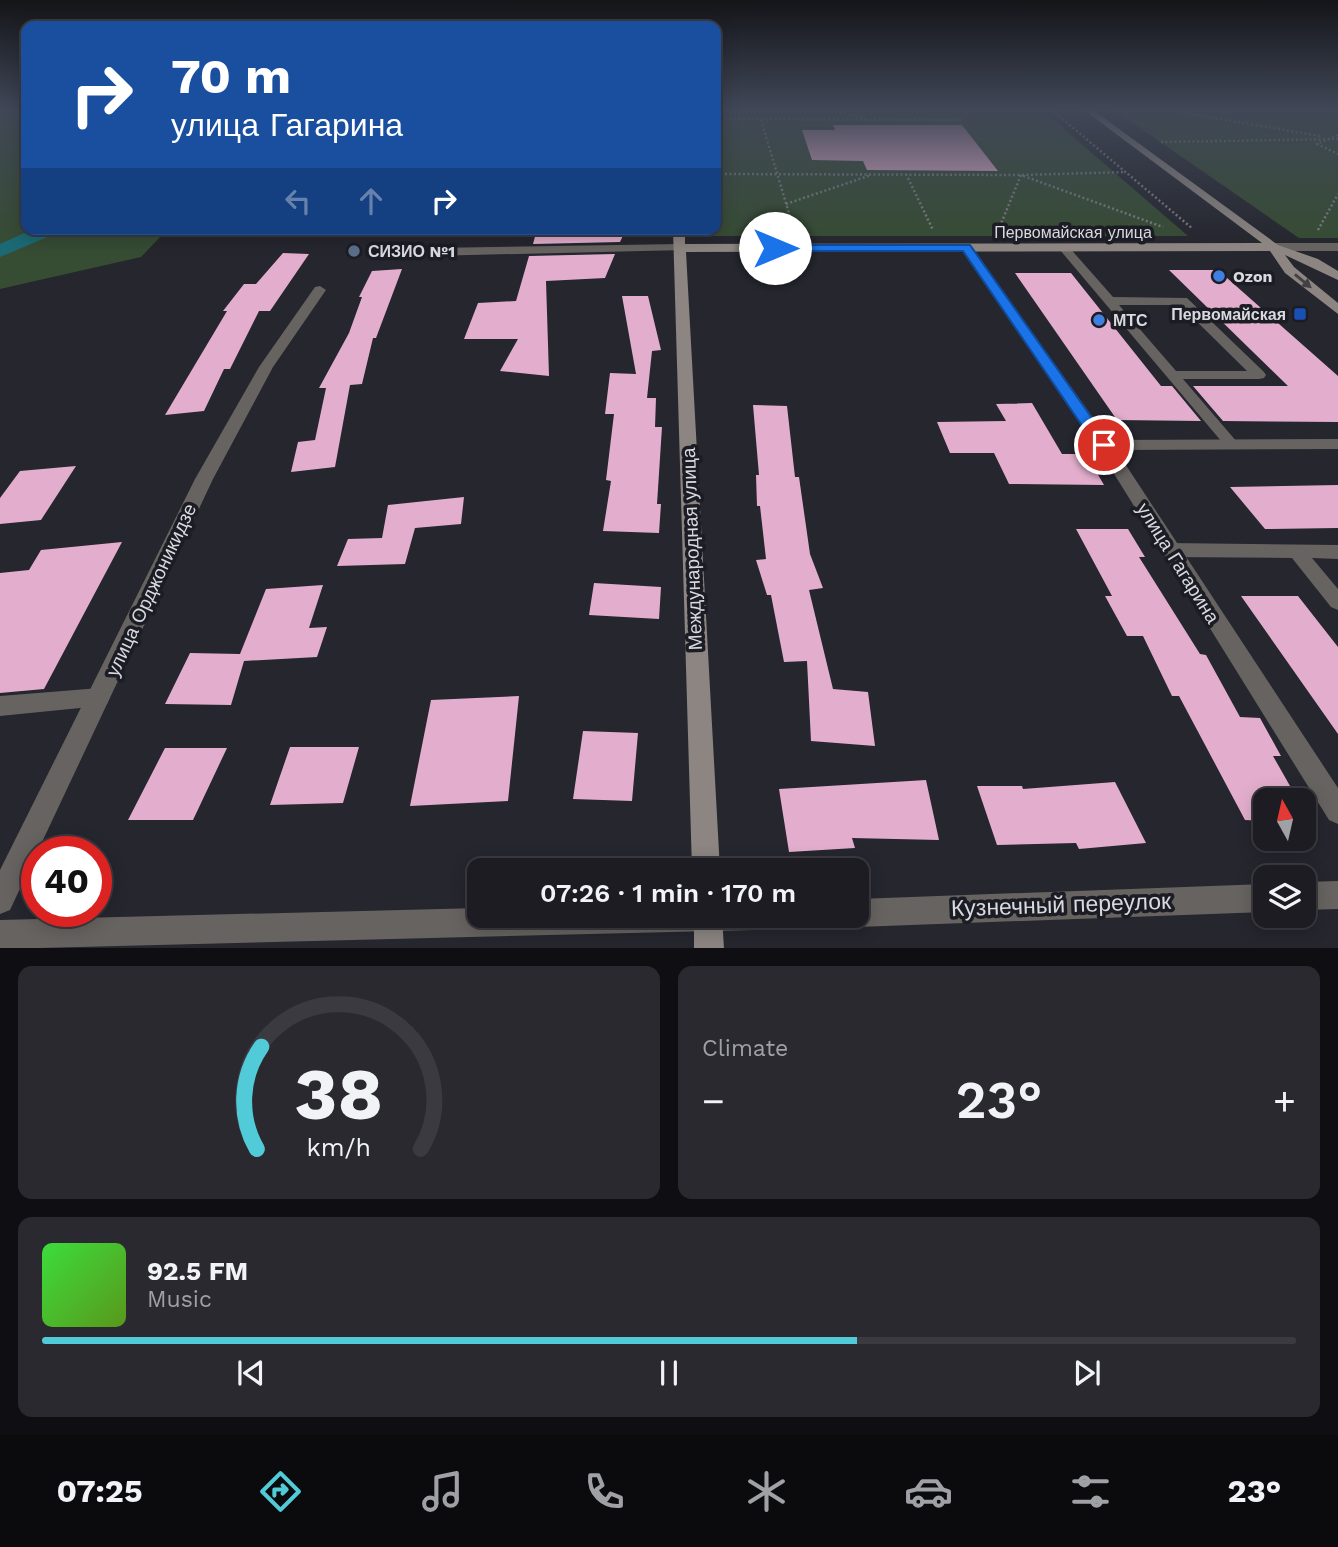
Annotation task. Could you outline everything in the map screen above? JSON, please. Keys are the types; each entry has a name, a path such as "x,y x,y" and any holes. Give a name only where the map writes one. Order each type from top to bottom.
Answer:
{"main road":[{"path":"1149,154 1275,247 1314,262 1338,276"},
{"name":"Первомайская улица","path":"679,238 799,248 1275,247"},
{"name":"Международная улица","path":"679,238 705,858"},
{"path":"1275,247 1289,270 1338,310"},
{"path":"708,928 709,948"}],"street":[{"name":"Первомайская улица","path":"430,252 679,238"},
{"name":"Первомайская улица","path":"1275,247 1338,247"},
{"name":"улица Гагарина","path":"966,248 1104,445 1338,811"},
{"name":"улица Орджоникидзе","path":"0,900 204,479 266,367 320,290"},
{"path":"1104,445 1338,444"},
{"path":"1316,896 1338,895"},
{"name":"Кузнечный переулок","path":"869,913 1253,898"},
{"path":"0,935 467,923"}],"lane":[{"path":"1064,248 1232,445"},
{"path":"1109,301 1183,301 1259,375 1172,375"},
{"path":"1169,550 1338,552"},
{"path":"1297,552 1338,601"},
{"path":"0,706 100,697"}],"path":[{"path":"771,154 799,248"},
{"path":"1105,154 1196,232 1186,232"},
{"path":"721,174 1021,175 1126,172"},
{"path":"786,204 876,174"},
{"path":"906,174 937,236"},
{"path":"1021,175 1163,227"},
{"path":"996,236 1021,175"},
{"path":"1309,247 1338,194"}],"green space":[{"path":"0,154 21,154 21,235 162,235 141,257 0,289"},
{"path":"721,154 1093,154 1188,236 701,236 721,235"},
{"path":"1178,154 1338,154 1338,238 1299,238"}],"building":[{"path":"810,154 985,154 998,171 867,170 863,161 812,160"},
{"path":"535,235 623,235 620,242 533,244"},
{"path":"283,253 309,254 270,311 259,311 230,369 224,369 204,411 165,415 227,311 223,311 244,284 256,284"},
{"path":"615,254 605,278 546,281 549,376 500,371 518,339 464,339 478,303 516,301 529,256"},
{"path":"402,269 376,338 373,338 362,384 350,385 335,467 291,472 298,442 315,440 326,388 319,388 349,333 362,297 359,297 372,271"},
{"path":"1169,270 1218,270 1338,376 1338,422 1223,421 1193,386 1288,386"},
{"path":"1015,273 1071,273 1161,386 1172,386 1201,421 1117,420"},
{"path":"622,296 648,296 661,350 652,351 647,398 656,398 655,427 662,427 657,504 661,504 659,533 603,531 611,481 606,480 614,414 605,414 610,373 636,374"},
{"path":"1032,403 1062,454 1086,454 1104,485 1009,484 994,453 950,453 937,422 1006,421 996,404"},
{"path":"753,405 787,406 795,477 799,477 810,554 823,588 809,590 833,689 868,692 875,746 811,741 807,661 784,662 771,595 767,595 756,560 766,559 760,506 757,506 756,475 759,475"},
{"path":"76,466 41,520 0,524 0,498 20,471"},
{"path":"1338,485 1338,528 1265,529 1230,487"},
{"path":"464,497 461,524 415,528 405,564 337,566 348,539 382,538 388,505"},
{"path":"1076,529 1128,529 1145,557 1139,557 1200,654 1206,655 1240,717 1260,718 1281,756 1273,756 1291,788 1253,788 1253,820 1245,820 1179,696 1172,696 1143,636 1127,636 1105,596 1112,596"},
{"path":"122,542 44,689 0,693 0,573 29,570 41,550"},
{"path":"594,583 661,587 659,619 589,615"},
{"path":"323,585 309,628 327,627 317,657 244,661 231,705 165,704 190,653 240,654 266,589"},
{"path":"1241,596 1298,596 1338,647 1338,734"},
{"path":"519,696 508,801 410,806 431,700"},
{"path":"583,731 638,733 632,801 573,799"},
{"path":"290,747 359,747 343,803 270,805"},
{"path":"165,748 227,748 193,820 128,820"},
{"path":"926,780 939,840 852,838 855,848 789,852 779,789"},
{"path":"1115,782 1146,843 1079,849 1076,843 997,845 977,786 1022,786 1023,789"}],"waterway":[{"path":"0,251 36,235"}],"place":[{"name":"СИЗИО №1","path":"354,251"},
{"name":"Ozon","path":"1219,276"},
{"name":"Первомайская","path":"1300,314"},
{"name":"МТС","path":"1099,320"}],"route":[{"path":"775,248 966,248 1104,445"}]}
